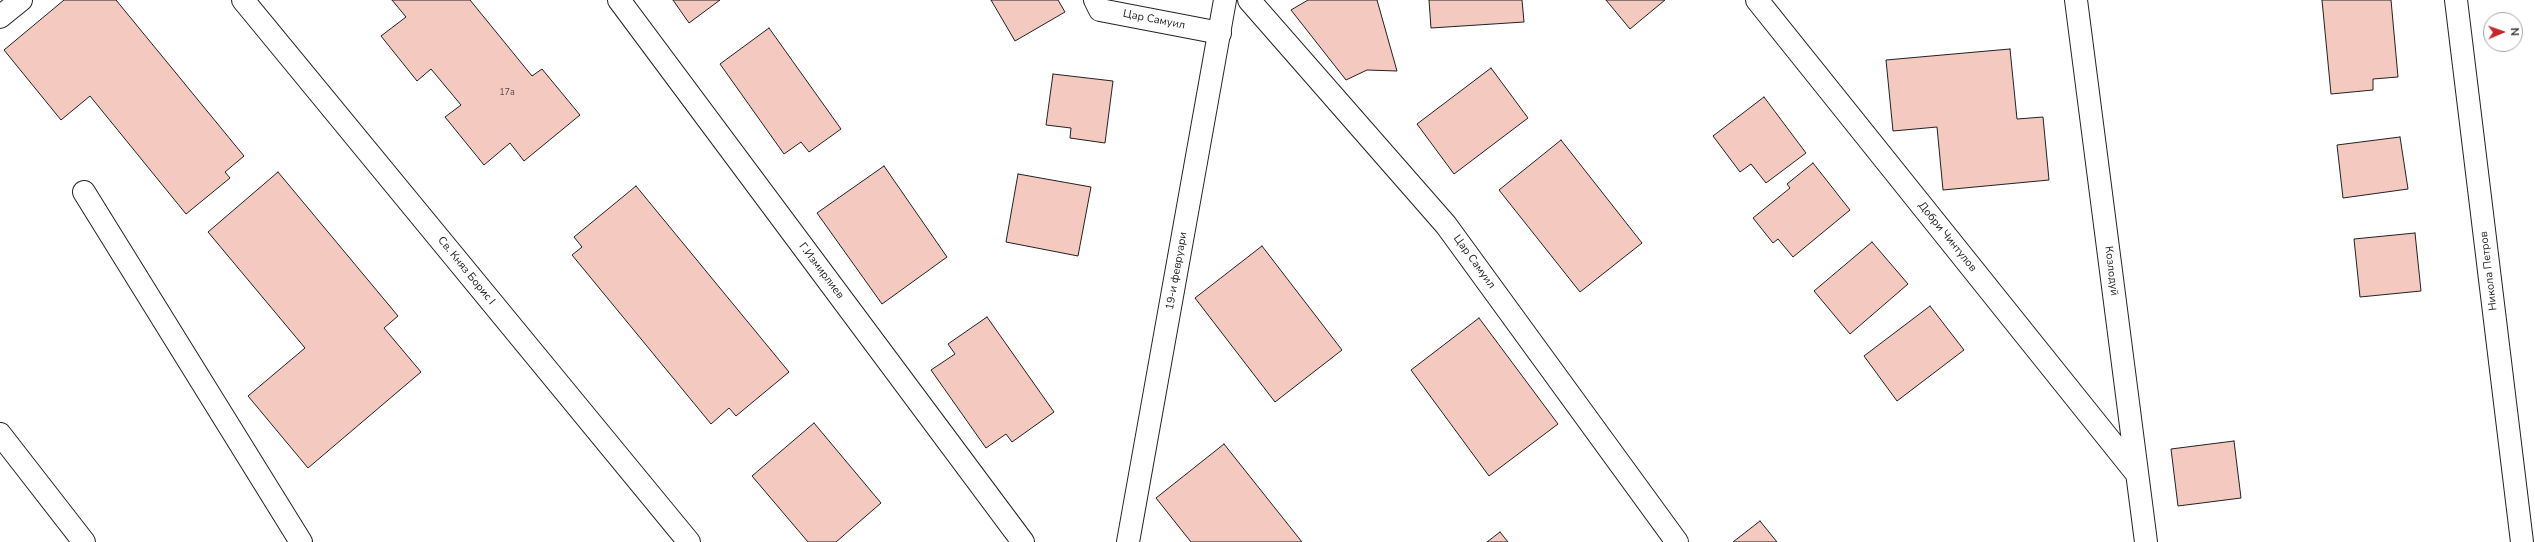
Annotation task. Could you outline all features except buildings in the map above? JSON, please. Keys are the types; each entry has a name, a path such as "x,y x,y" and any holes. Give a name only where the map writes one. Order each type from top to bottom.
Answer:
{"street":[{"path":"0,17 21,0"},
{"name":"Св. Княз Борис I","path":"243,0 689,542"},
{"name":"Г.Измирлиев","path":"619,0 1023,542"},
{"name":"Цар Самуил","path":"1095,0 1100,10 1220,32"},
{"name":"19-и февруари","path":"1128,542 1225,0"},
{"name":"Цар Самуил","path":"1249,0 1446,225 1677,542"},
{"name":"Добри Чинтулов","path":"1757,0 2137,474"},
{"name":"Козлодуй","path":"2076,0 2146,542"},
{"name":"Никола Петров","path":"2456,0 2522,542"},
{"path":"84,192 301,542"},
{"path":"0,434 84,542"}]}
